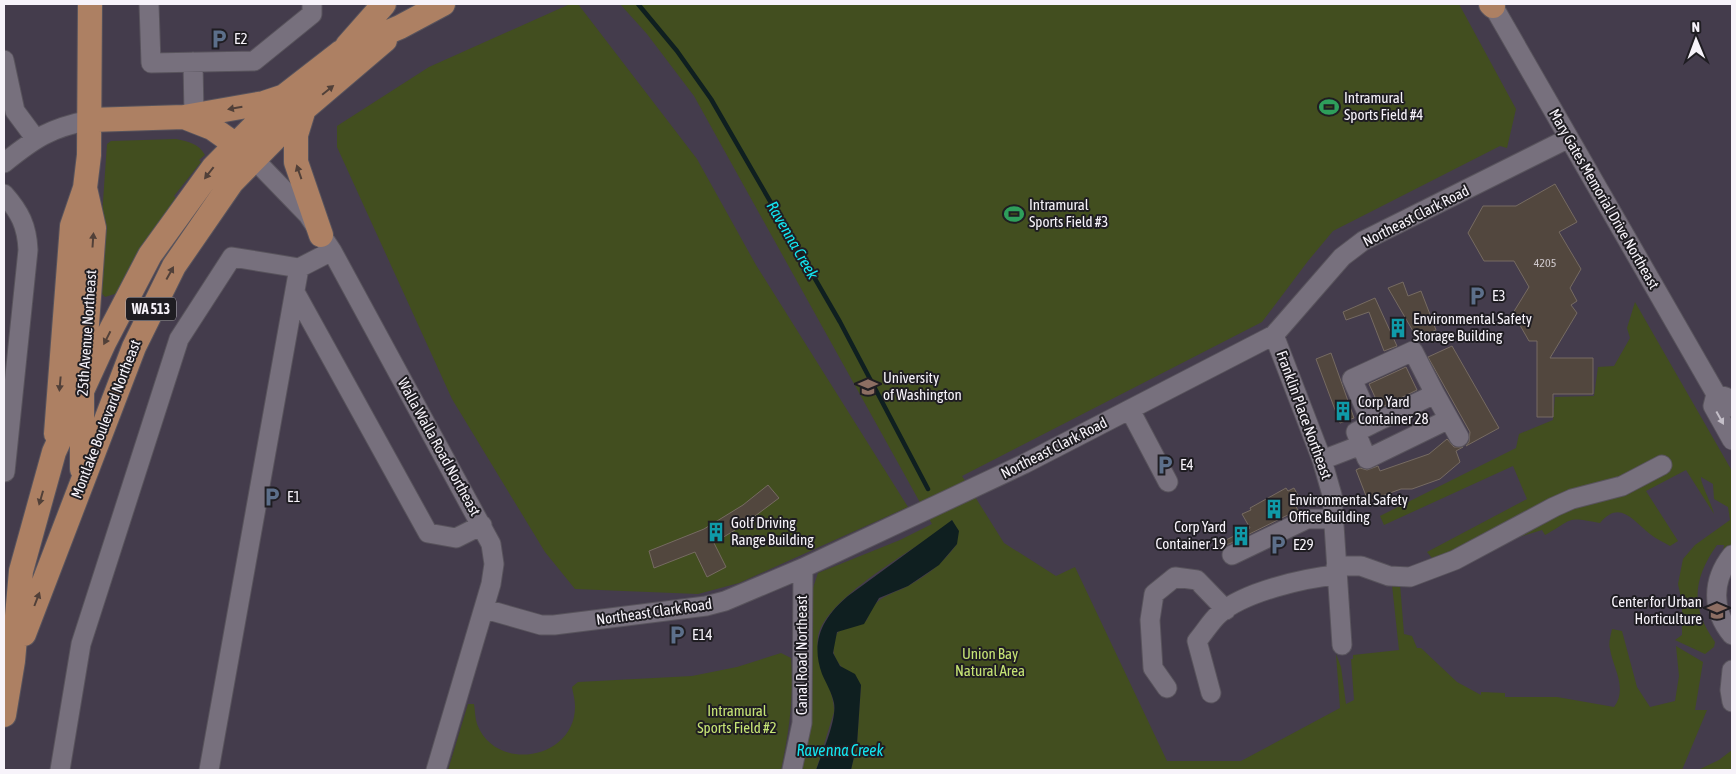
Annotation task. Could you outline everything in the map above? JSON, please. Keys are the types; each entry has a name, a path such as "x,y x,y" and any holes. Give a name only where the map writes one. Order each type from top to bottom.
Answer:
{"main road":[{"name":"Montlake Boulevard Northeast","path":"4,715 14,661 21,571 54,452 150,255 184,205 235,143 283,97 340,52 400,27 443,4"},
{"name":"25th Avenue Northeast","path":"54,452 72,226 85,188 90,155 91,5"},
{"path":"340,52 382,6"},
{"name":"Montlake Boulevard Northeast","path":"14,661 82,478 112,407 134,347 152,306 202,223 232,182 254,159 304,110 400,27"},
{"path":"90,120 189,116 264,103 283,97"},
{"path":"304,110 296,135 296,162 326,243"},
{"path":"189,116 235,143 254,159"},
{"name":"25th Avenue Northeast","path":"82,478 82,393 94,228 85,188"},
{"path":"90,287 98,304 109,307 116,306 132,290"}],"street":[{"path":"149,4 151,63 254,61 312,14 312,4"},
{"name":"Mary Gates Memorial Drive Northeast","path":"1492,4 1716,394 1726,397 1732,407"},
{"path":"4,60 15,110 35,138"},
{"path":"189,116 193,62"},
{"path":"4,163 35,138 61,126 90,120"},
{"name":"Northeast Clark Road","path":"485,609 541,624 580,622 725,601 803,568 964,492 1130,410 1274,335 1342,258 1363,241 1569,138"},
{"name":"Walla Walla Road Northeast","path":"254,159 308,215 326,243 491,544 494,564 485,609 436,770"},
{"path":"4,194 23,218 28,234 28,250 5,472"},
{"path":"209,770 299,268 326,243"},
{"path":"60,770 81,644 179,339 232,257 299,268"},
{"path":"295,292 428,533 456,538 482,525"},
{"name":"Franklin Place Northeast","path":"1274,335 1322,460 1332,494 1342,645"},
{"path":"1372,424 1352,379 1413,351 1459,437"},
{"path":"1435,394 1356,432 1367,459 1449,419"},
{"name":"Mary Gates Memorial Drive Northeast","path":"1716,394 1713,406 1732,440"},
{"path":"1130,410 1168,482"},
{"path":"1322,460 1361,445"},
{"path":"1211,693 1197,641 1219,614 1258,593 1312,577 1361,566 1389,576 1410,577 1456,560 1572,499 1622,486 1662,465"},
{"path":"1232,555 1307,519 1334,519"},
{"path":"1732,555 1719,576 1716,601 1724,624 1732,635"},
{"name":"Canal Road Northeast","path":"792,770 802,723 801,609 803,568"},
{"path":"1167,688 1153,668 1150,620 1154,594 1175,577 1197,580 1226,610"},
{"path":"1732,670 1730,690 1732,702"}],"shaded area":[{"name":"University of Washington","path":"4,4 1732,4 1732,770 4,770"}],"green space":[{"path":"570,4 578,4 697,159 756,265 908,507 739,583 698,594 575,589 545,552 452,399 337,147 337,126 429,67"},
{"name":"Union Bay Natural Area","path":"620,4 1459,4 1516,109 1507,148 1500,146 1333,231 1262,322 962,476 1004,543 1056,576 1075,567 1167,761 1241,761 1340,708 1336,654 1341,667 1346,704 1354,700 1351,659 1353,659 1353,655 1399,650 1392,585 1400,584 1404,634 1412,636 1417,648 1421,648 1457,682 1481,695 1481,692 1505,693 1505,697 1557,697 1614,707 1620,693 1620,685 1609,647 1612,629 1622,631 1637,687 1650,707 1675,701 1679,676 1676,646 1703,662 1695,710 1707,710 1682,770 851,770 857,744 861,685 837,661 833,649 836,636 842,629 867,620 878,601 917,581 941,562 957,544 952,520 942,530 861,584 832,611 823,624 818,637 819,655 831,694 834,712 816,770 799,770 811,594 818,573 900,540 932,524 694,96 647,34"},
{"path":"176,139 196,145 205,155 199,160 201,162 174,196 178,200 118,293 105,297 97,288 107,144 111,141"},
{"path":"1635,302 1732,471 1732,549 1722,558 1724,545 1717,545 1709,557 1699,581 1698,605 1701,617 1715,642 1714,647 1705,654 1675,640 1682,635 1682,603 1678,584 1683,559 1695,545 1730,520 1728,507 1714,499 1713,484 1701,477 1714,514 1686,470 1646,491 1678,541 1670,546 1652,536 1632,518 1620,513 1614,513 1607,516 1600,523 1570,520 1545,535 1542,530 1418,568 1432,558 1427,552 1527,499 1513,466 1384,525 1380,516 1516,448 1519,434 1553,420 1555,397 1594,396 1598,367 1614,366 1630,338 1627,328"},
{"name":"Intramural Sports Field #2","path":"781,653 791,658 792,687 781,770 448,770 468,704 474,704 477,724 487,740 500,750 517,754 534,754 549,748 563,738 572,724 575,706 572,687 578,682 692,676 737,667"},
{"path":"1732,750 1732,770 1698,770 1719,760"}],"water":[{"name":"Ravenna Creek","path":"952,520 959,531 957,544 939,565 908,586 879,598 864,624 837,632 833,653 840,666 855,674 861,685 857,744 851,770 816,770 828,736 834,710 832,696 822,674 817,651 821,630 832,612 848,596"}],"building":[{"path":"1555,184 1577,222 1559,232 1581,269 1570,288 1577,301 1571,305 1577,313 1550,358 1593,358 1593,394 1553,394 1553,417 1537,417 1537,341 1529,341 1513,313 1529,287 1514,261 1484,261 1468,233 1483,206 1516,206"},
{"path":"1403,282 1408,296 1421,291 1436,330 1417,338 1388,288"},
{"path":"1375,298 1397,346 1384,351 1369,312 1346,320 1343,312"},
{"path":"1452,346 1499,428 1466,446 1469,442 1470,432 1428,357"},
{"path":"1331,353 1354,418 1340,423 1316,359"},
{"path":"1406,367 1417,390 1380,408 1369,384"},
{"path":"1447,439 1454,447 1463,447 1456,451 1460,462 1440,479 1412,489 1401,489 1368,501 1356,470 1360,468 1367,470 1378,466 1380,471 1429,454"},
{"name":"Golf Driving Range Building","path":"768,485 779,498 743,525 714,543 726,567 707,577 695,552 654,568 649,551 704,529 743,505"},
{"name":"Environmental Safety Office Building","path":"1286,488 1288,491 1294,488 1301,501 1295,505 1298,510 1229,544 1216,545 1250,528 1242,514"}],"waterway":[{"name":"Ravenna Creek","path":"638,4 677,51 711,99 840,322 928,489"}],"place":[{"name":"E2","path":"219,39"},
{"name":"Intramural Sports Field #4","path":"1329,107"},
{"name":"Intramural Sports Field #3","path":"1014,214"},
{"name":"E3","path":"1477,296"},
{"name":"Environmental Safety Storage Building","path":"1398,328"},
{"name":"University of Washington","path":"868,387"},
{"name":"Corp Yard Container 28","path":"1343,411"},
{"name":"E4","path":"1165,465"},
{"name":"E1","path":"272,497"},
{"name":"Environmental Safety Office Building","path":"1274,509"},
{"name":"Golf Driving Range Building","path":"716,532"},
{"name":"Corp Yard Container 19","path":"1241,536"},
{"name":"E29","path":"1278,545"},
{"name":"Center for Urban Horticulture","path":"1717,611"},
{"name":"E14","path":"677,635"}]}
